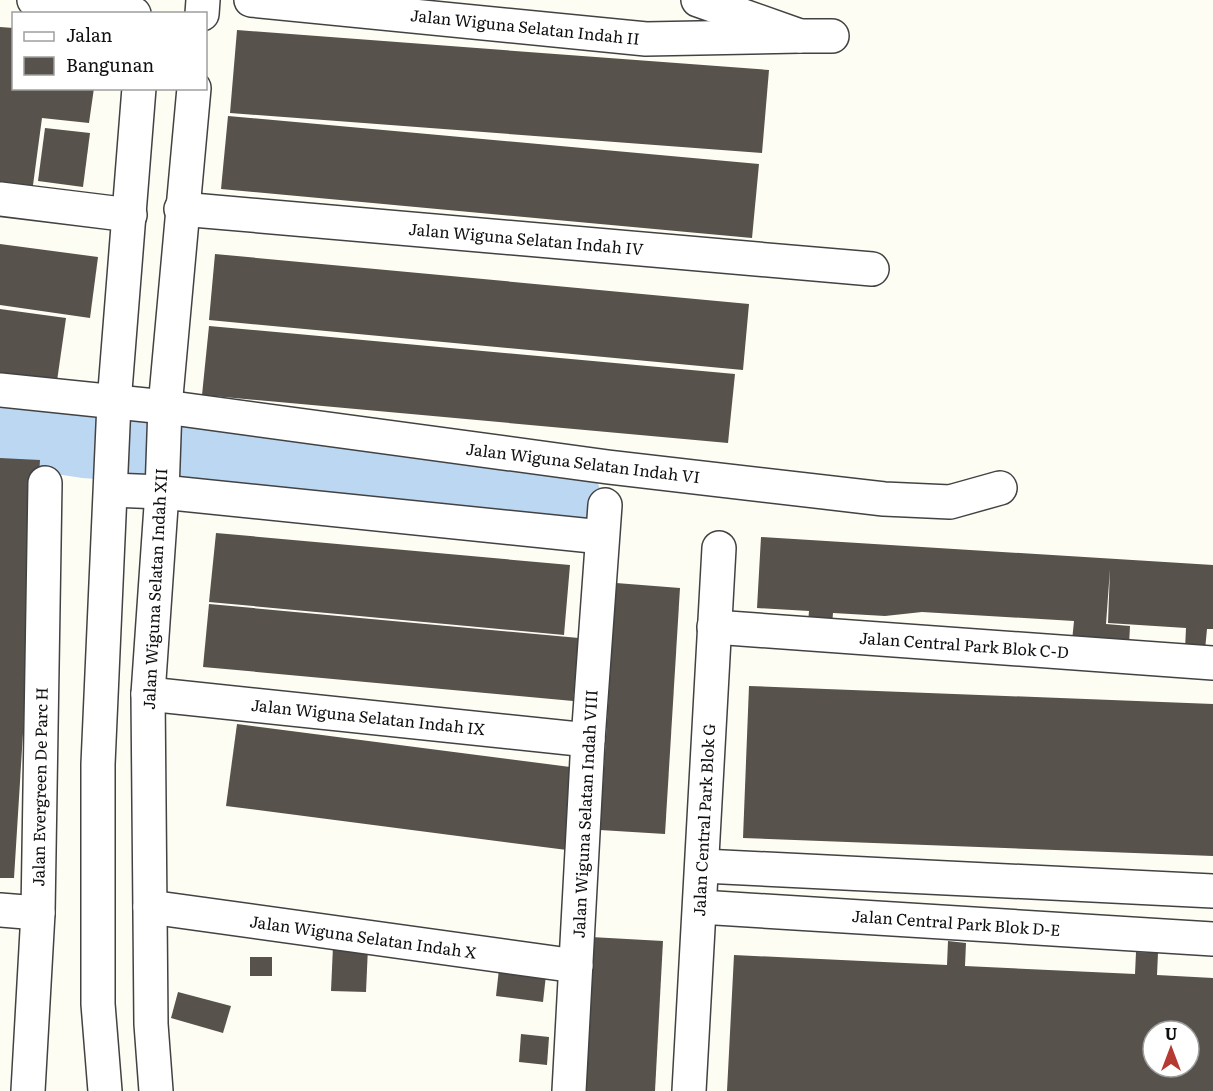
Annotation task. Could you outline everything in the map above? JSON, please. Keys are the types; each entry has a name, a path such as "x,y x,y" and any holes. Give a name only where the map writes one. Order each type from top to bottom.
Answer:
{"street":[{"path":"34,0 120,12"},
{"name":"Jalan Wiguna Selatan Indah II","path":"251,0 646,39 832,36"},
{"name":"Jalan Wiguna Selatan Indah II","path":"698,0 800,36"},
{"path":"105,1091 98,1004 98,764 114,412 139,90"},
{"name":"Jalan Wiguna Selatan Indah XII","path":"156,1091 151,1024 148,694 165,415 181,209 194,90"},
{"path":"0,199 130,214"},
{"name":"Jalan Wiguna Selatan Indah IV","path":"181,209 872,269"},
{"name":"Jalan Wiguna Selatan Indah VI","path":"0,390 114,412 165,415 884,499 950,502 1000,488"},
{"path":"111,480 162,481 602,537"},
{"name":"Jalan Evergreen De Parc H","path":"28,1091 38,914 45,483"},
{"name":"Jalan Wiguna Selatan Indah VIII","path":"569,1091 588,740 605,505"},
{"name":"Jalan Central Park Blok G","path":"689,1091 719,548"},
{"name":"Jalan Central Park Blok C-D","path":"714,627 1213,663"},
{"name":"Jalan Wiguna Selatan Indah IX","path":"148,694 588,740"},
{"path":"703,866 1213,891"},
{"name":"Jalan Wiguna Selatan Indah X","path":"150,907 576,966"},
{"name":"Jalan Central Park Blok D-E","path":"700,907 1213,939"},
{"path":"0,910 38,914"}],"building":[{"path":"0,27 12,28 12,90 94,90 89,123 42,118 31,200 0,196"},
{"path":"237,30 769,70 762,153 230,113"},
{"path":"228,116 759,164 752,238 221,189"},
{"path":"45,128 90,133 83,187 38,181"},
{"path":"0,244 98,257 90,318 0,305"},
{"path":"215,254 749,304 743,370 209,320"},
{"path":"0,309 66,318 57,381 0,373"},
{"path":"209,326 735,374 728,443 202,395"},
{"path":"0,458 40,460 14,878 0,878"},
{"path":"216,533 570,565 564,635 209,602"},
{"path":"761,537 1213,565 1213,629 1207,629 1205,650 1185,649 1186,628 1108,623 1110,569 1106,624 1130,626 1129,645 1072,641 1074,621 922,612 885,616 833,613 832,625 808,623 809,611 757,608"},
{"path":"616,583 680,588 665,834 600,830"},
{"path":"209,604 579,638 573,701 203,667"},
{"path":"749,686 1213,704 1213,856 743,838"},
{"path":"237,724 578,768 567,850 226,806"},
{"path":"591,937 663,941 655,1091 583,1091"},
{"path":"948,941 966,943 965,966 1135,974 1136,952 1158,953 1157,975 1213,978 1213,1091 727,1091 734,955 947,965"},
{"path":"333,946 368,947 366,992 331,991"},
{"path":"250,957 272,957 272,976 250,976"},
{"path":"499,969 546,975 543,1002 496,996"},
{"path":"178,992 231,1006 223,1033 171,1018"},
{"path":"521,1034 549,1037 547,1065 519,1062"}],"waterway":[{"path":"0,433 84,446 188,453 569,497"}]}
